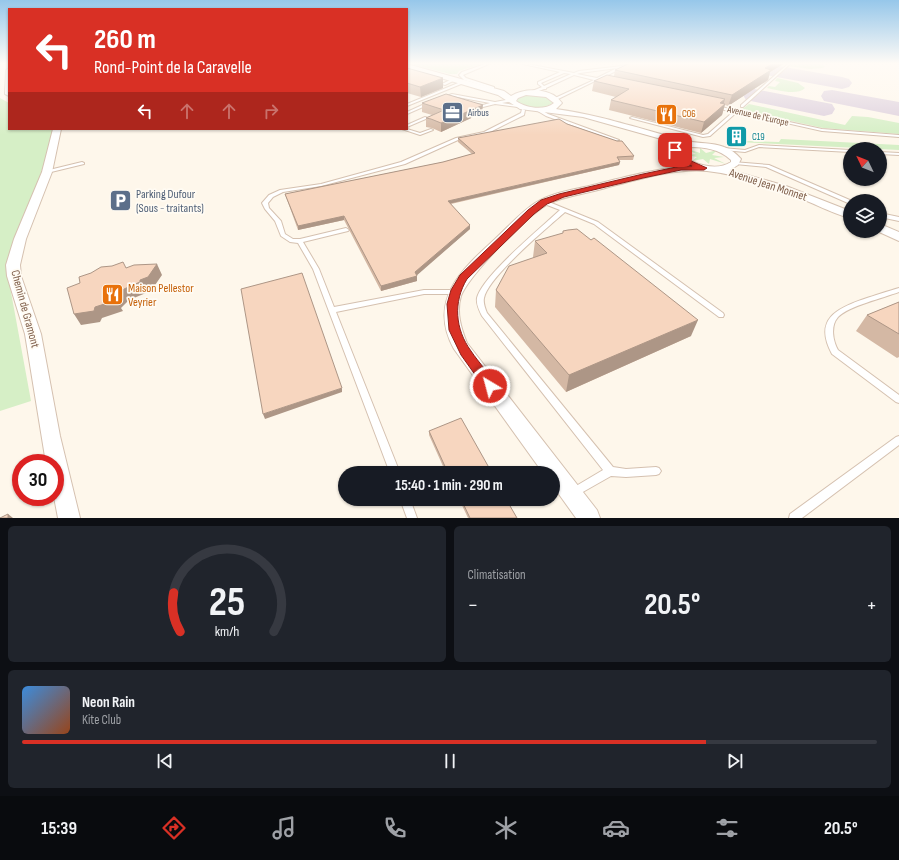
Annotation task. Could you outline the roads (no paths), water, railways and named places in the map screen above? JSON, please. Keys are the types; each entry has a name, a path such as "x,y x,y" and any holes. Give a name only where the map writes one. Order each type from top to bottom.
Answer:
{"street":[{"path":"481,87 501,93 521,108 584,115 689,144 706,145 722,149 736,159 735,163 728,168 681,168 561,196 544,202 531,212 469,271 459,283 455,292 452,304 452,317 454,330 460,345 589,518"},
{"path":"489,87 542,94 584,115"},
{"path":"512,100 515,96 528,93"},
{"path":"539,109 551,108 557,101"},
{"path":"608,122 652,139 675,153 686,162 708,168"},
{"name":"Chemin de Gramont","path":"58,130 47,172 20,239 13,265 14,276 33,334 56,466 69,518"},
{"path":"643,176 669,167 674,161 677,147 689,144"},
{"name":"Avenue Jean Monnet","path":"735,163 843,212"},
{"name":"Avenue Jean Monnet","path":"708,168 749,177 822,203"},
{"path":"887,231 899,237"}],"lane":[{"path":"408,104 451,87"},
{"path":"557,101 581,87"},
{"path":"742,106 763,87"},
{"path":"528,93 545,88"},
{"path":"408,113 437,101 454,99 483,106 512,100"},
{"path":"346,230 300,241 292,241 283,235 278,221 265,205 266,201 271,196 282,191 321,185 403,163 457,139 485,133 522,114 521,108 495,103"},
{"name":"Avenue de l'Europe","path":"714,106 822,130 899,136"},
{"path":"539,109 546,116 617,140"},
{"path":"632,118 703,136 709,135 737,111"},
{"path":"408,126 426,118"},
{"path":"407,130 420,134 431,130"},
{"path":"722,149 745,151 764,146 843,151"},
{"path":"887,153 899,154"},
{"path":"47,172 82,163"},
{"path":"735,163 767,166 843,199"},
{"path":"544,202 596,223 721,315"},
{"path":"564,210 540,231 488,285 481,298 481,307 484,314 610,471"},
{"path":"887,216 899,219"},
{"path":"300,241 316,269 392,466"},
{"path":"332,310 424,292 438,290 455,292"},
{"path":"899,290 841,312 832,321 828,334 830,345 835,352 899,400"},
{"path":"794,518 899,440"},
{"path":"571,494 610,471 626,473 656,471"},
{"path":"408,506 412,518"}],"place":[{"name":"Airbus","path":"452,113"},
{"name":"C06","path":"667,114"},
{"name":"C19","path":"736,137"},
{"name":"Parking Dufour (Sous - traitants)","path":"120,201"},
{"name":"Maison Pellestor Veyrier","path":"113,295"}]}
